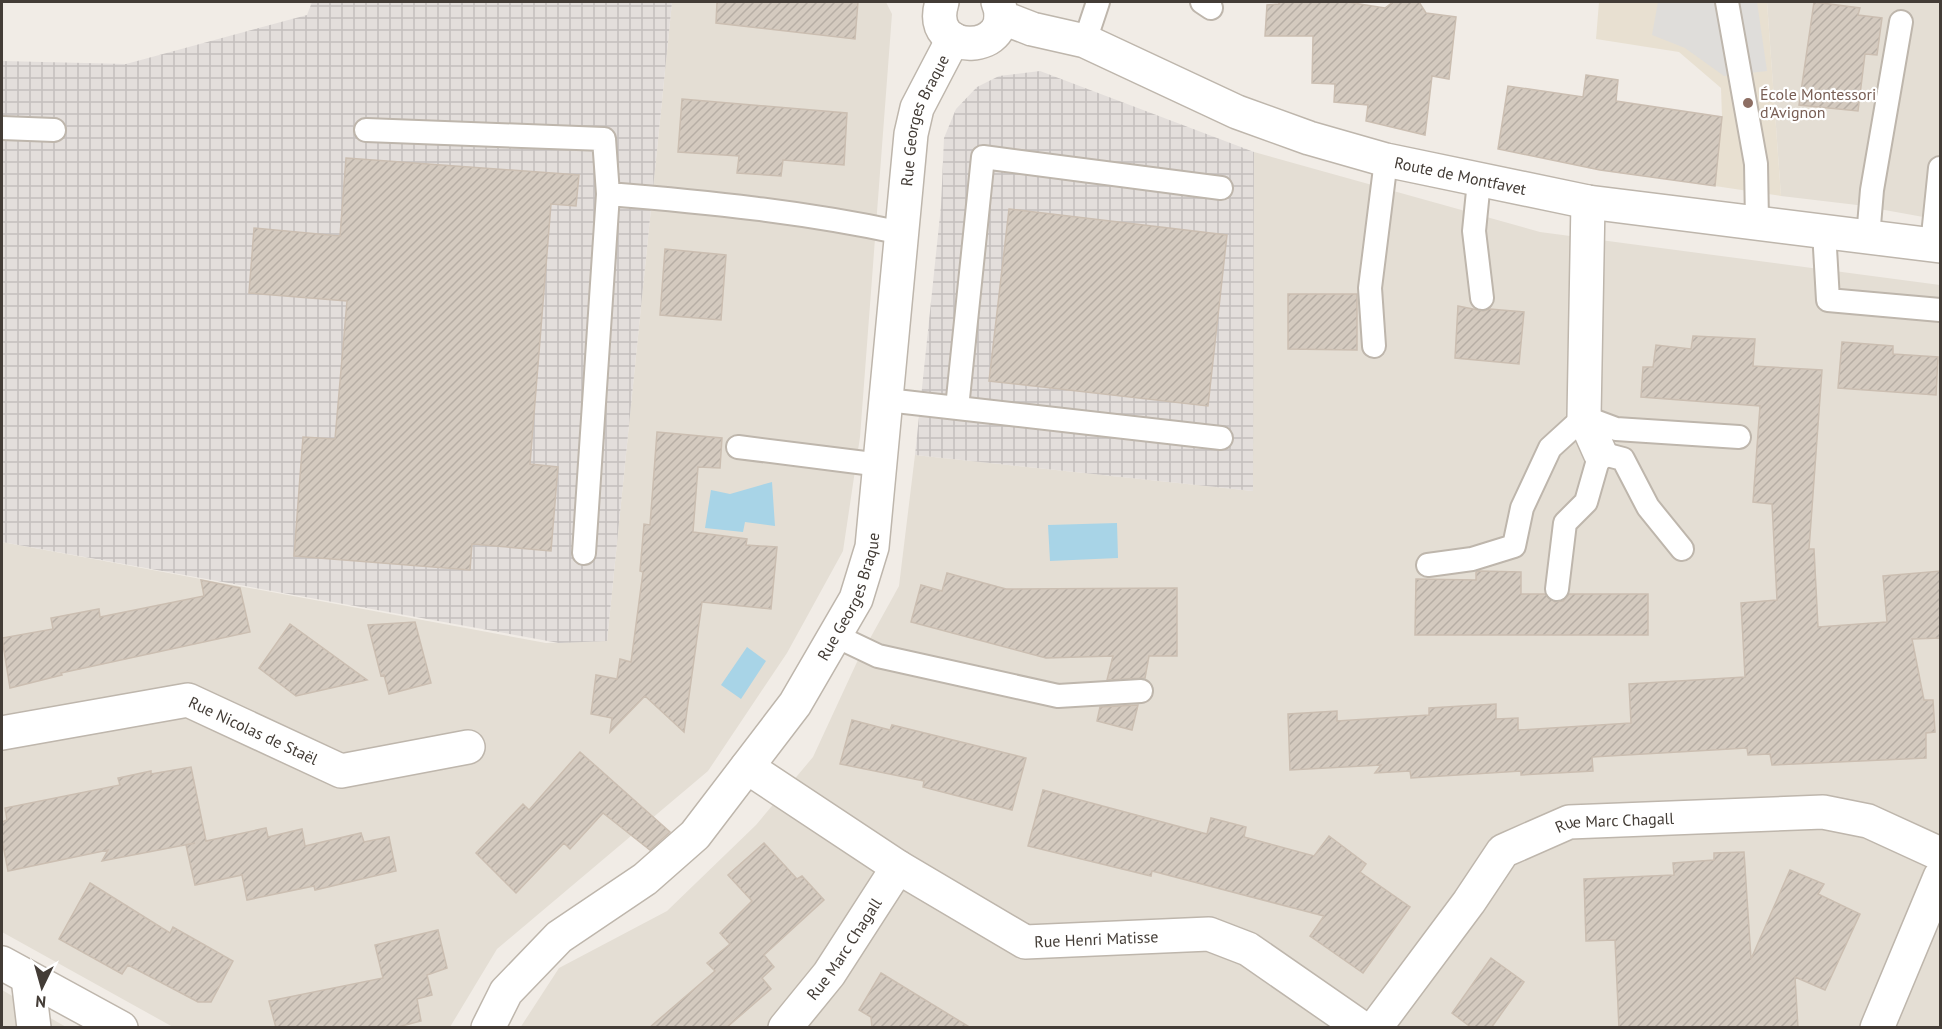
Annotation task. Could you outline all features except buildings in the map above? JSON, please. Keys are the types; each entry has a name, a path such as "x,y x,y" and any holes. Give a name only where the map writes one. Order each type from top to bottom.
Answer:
{"street":[{"path":"942,2 939,12 941,23 953,39 973,45 992,36 1000,9"},
{"name":"Route de Montfavet","path":"1000,9 1032,29 1085,42 1237,112 1309,138 1386,160 1588,202 1936,246"},
{"name":"Rue Georges Braque","path":"488,1028 506,992 559,937 645,879 695,835 795,704 856,599 872,547 911,134 917,108 953,39"},
{"path":"1588,202 1584,417 1600,453"},
{"name":"Rue Nicolas de Staël","path":"2,733 188,700 341,771 468,747"},
{"name":"Rue Henri Matisse","path":"747,767 898,867 1025,942 1209,934 1248,949 1362,1028"},
{"name":"Rue Marc Chagall","path":"1376,1028 1469,902 1503,851 1569,822 1823,812 1868,820 1941,854"},
{"name":"Rue Marc Chagall","path":"784,1028 830,974 898,867"},
{"path":"1877,1028 1941,877"},
{"path":"15,970 34,1028"},
{"path":"15,970 121,1028"}],"lane":[{"path":"1085,42 1098,2"},
{"path":"1727,2 1756,164 1757,222"},
{"path":"1868,237 1872,190 1901,22"},
{"path":"2,128 54,130"},
{"path":"366,130 604,138 608,194 584,554"},
{"path":"957,408 983,157 1221,188"},
{"path":"1374,346 1370,288 1386,160"},
{"path":"1936,246 1941,168"},
{"path":"1479,181 1474,231 1482,298"},
{"path":"608,194 691,201 838,219 902,233"},
{"path":"1824,231 1828,300 1941,310"},
{"path":"887,400 1221,438"},
{"path":"1428,565 1472,559 1514,546 1522,508 1550,448 1584,417 1616,429 1739,437"},
{"path":"738,447 881,465"},
{"path":"1557,589 1565,522 1586,502 1600,453 1623,459 1648,507 1682,549"},
{"path":"836,636 878,656 1058,696 1141,691"}],"shaded area":[{"path":"312,2 672,2 607,641 559,643 2,542 2,61 126,64 307,15"},
{"path":"672,2 886,2 892,14 860,437 843,551 787,653 708,771 497,949 450,1027 173,1027 2,932 2,542 546,643 607,641"},
{"name":"École Montessori d'Avignon","path":"1599,2 1767,2 1781,196 1715,186 1722,117 1721,88 1679,52 1596,39"},
{"path":"1658,2 1757,2 1767,71 1724,76 1685,48 1652,35"},
{"path":"1767,2 1940,2 1940,220 1857,205 1781,196"},
{"path":"1040,71 1254,152 1253,491 915,455 941,206 944,138 956,109 977,87 999,76"},
{"path":"1254,152 1540,232 1940,285 1940,1027 520,1028 559,968 667,911 756,825 813,757 857,662 899,586 915,455 1253,491"},
{"path":"2,990 66,1027 2,1027"}],"water":[{"path":"772,482 775,526 745,522 743,532 705,528 711,490 730,494"},
{"path":"1117,523 1118,558 1050,561 1048,525"},
{"path":"747,647 766,661 741,699 721,685"}],"place":[{"name":"École Montessori d'Avignon","path":"1748,103"}]}
